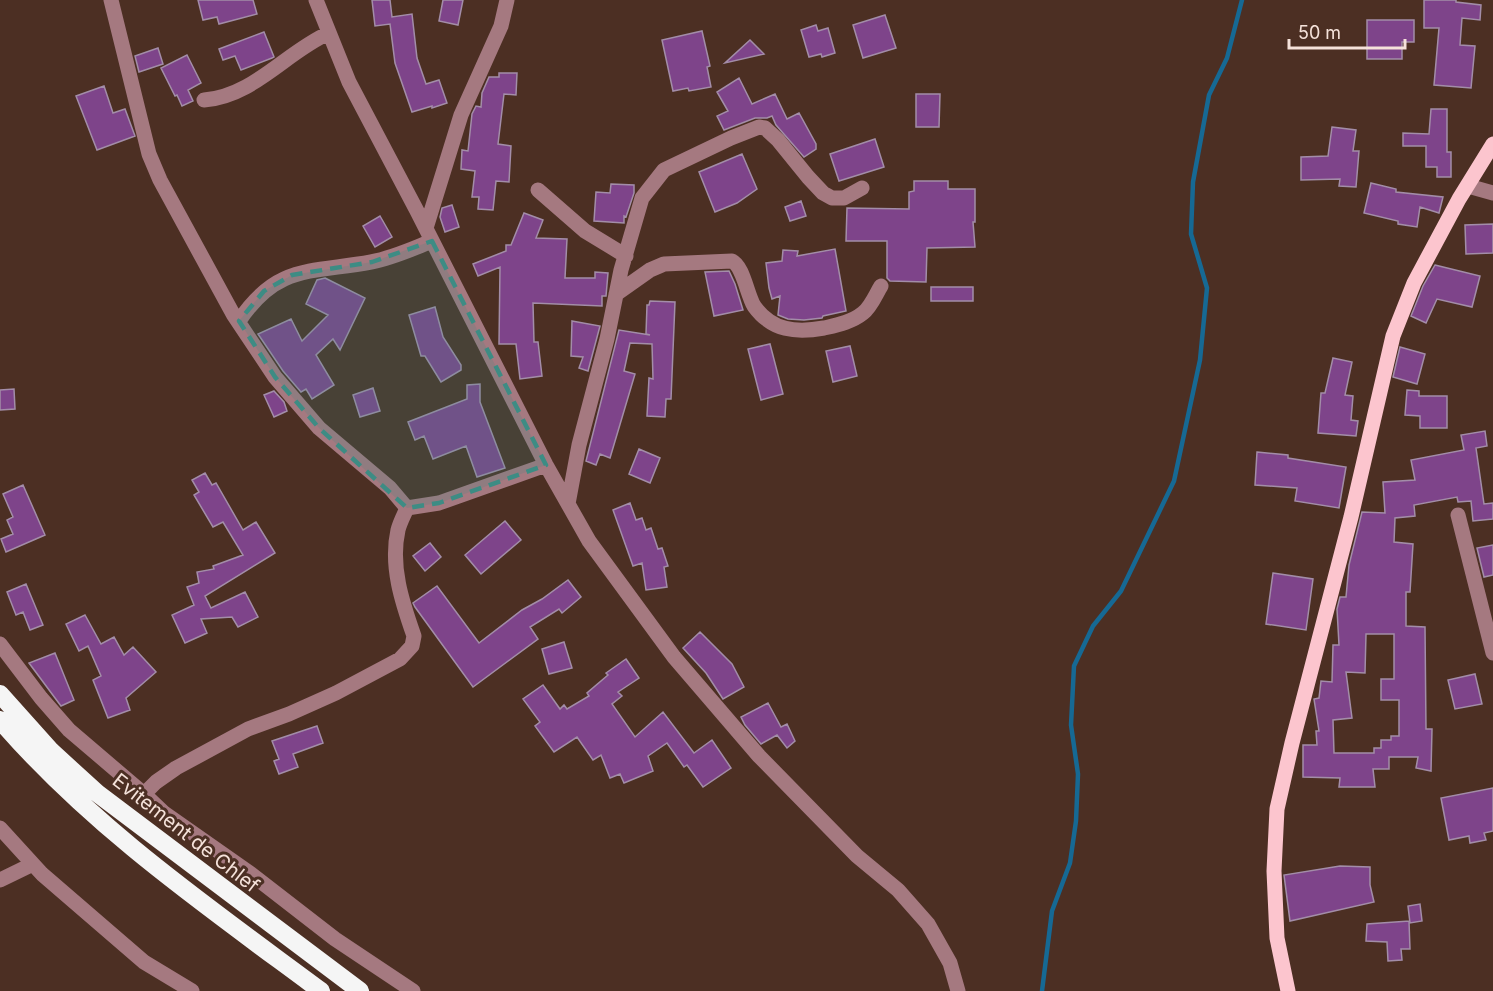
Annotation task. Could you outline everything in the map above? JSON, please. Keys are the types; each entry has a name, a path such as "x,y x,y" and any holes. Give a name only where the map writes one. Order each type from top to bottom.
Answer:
{"highway":[{"name":"Evitement de Chlef","path":"0,694 51,751 97,793 360,991"},
{"path":"0,720 66,790 122,840 321,991"}],"main road":[{"path":"1288,991 1277,938 1274,871 1277,809 1292,743 1351,517 1393,336 1414,284 1493,144"}],"street":[{"path":"111,0 143,132 160,180 239,321 275,377 319,428 390,488 407,508"},
{"path":"316,0 349,82 546,465 589,541 674,657 759,756 857,856 898,890 928,924 950,963 958,991"},
{"path":"239,321 264,291 291,275 393,257 429,234 461,115 501,26 507,0"},
{"path":"204,100 216,99 235,92 258,80 313,40 329,33"},
{"path":"568,504 579,445 642,198 664,170 752,129 765,128 823,193 832,198 844,198 862,188"},
{"path":"1468,186 1493,193"},
{"path":"538,190 585,231 626,256"},
{"path":"616,294 650,270 664,264 732,261 738,265 748,293 762,315 773,324 785,329 805,332 841,324 864,313 881,286"},
{"path":"407,508 439,503 546,465"},
{"path":"144,794 176,768 238,734 336,693 400,659 409,651 414,636 401,600 396,571 398,529 407,508"},
{"path":"1458,515 1493,653"},
{"path":"0,644 41,698 69,729 164,813 251,874 335,939 413,991"},
{"path":"0,828 42,874 144,962 192,991"},
{"path":"0,880 33,864"}],"highlighted area":[{"path":"432,241 546,465 439,503 407,508 319,428 275,377 239,321 264,291 292,275 372,262"}],"building":[{"path":"198,0 253,0 257,14 219,24 217,17 203,20"},
{"path":"372,0 390,0 392,17 412,14 417,58 426,84 439,80 447,103 412,112 395,63 390,24 375,26"},
{"path":"443,0 463,0 458,25 439,21"},
{"path":"1424,0 1456,0 1456,2 1481,5 1480,20 1462,18 1460,45 1475,46 1471,88 1434,85 1439,28 1424,28"},
{"path":"885,15 896,48 863,58 853,25"},
{"path":"1367,20 1414,20 1414,42 1402,42 1402,59 1367,59"},
{"path":"816,25 818,31 828,28 835,53 822,57 821,54 809,57 801,30"},
{"path":"702,31 710,66 707,67 711,87 673,91 662,40"},
{"path":"264,32 274,57 241,70 235,56 223,60 219,49"},
{"path":"750,40 764,54 725,63"},
{"path":"158,48 163,64 139,72 135,56"},
{"path":"187,55 201,83 188,90 193,101 182,106 161,68"},
{"path":"499,73 517,73 516,95 504,94 498,144 511,146 509,182 496,181 493,210 478,209 479,197 472,197 475,171 461,169 462,150 468,151 472,114 476,106 481,107 482,93 489,77 499,77"},
{"path":"739,78 752,104 775,94 787,119 799,113 816,144 816,149 804,157 776,125 772,116 755,118 724,130 717,116 728,111 717,92"},
{"path":"104,86 113,113 125,109 135,136 97,150 76,96"},
{"path":"916,94 940,94 939,127 916,127"},
{"path":"1431,109 1447,109 1447,152 1451,152 1451,177 1437,177 1437,167 1426,167 1426,146 1403,146 1403,133 1429,134"},
{"path":"1332,127 1356,130 1353,151 1359,151 1356,187 1339,186 1340,179 1301,180 1301,157 1328,156"},
{"path":"875,139 884,167 839,181 830,154"},
{"path":"742,154 757,189 737,203 715,212 699,172"},
{"path":"914,181 948,181 948,189 975,189 975,222 973,222 975,247 927,248 926,282 890,281 887,278 887,241 846,241 847,208 909,209 909,192 914,191"},
{"path":"1371,183 1396,189 1396,192 1443,197 1439,213 1420,207 1417,227 1398,224 1398,221 1364,213"},
{"path":"611,184 634,185 634,193 626,217 624,216 624,223 594,221 596,192 610,193"},
{"path":"801,201 806,216 790,221 785,207"},
{"path":"452,205 459,227 445,232 440,217 442,208"},
{"path":"524,213 543,220 536,238 567,239 565,278 595,278 595,272 608,273 606,296 602,296 602,306 533,303 534,342 538,342 542,376 520,379 516,344 499,344 500,267 478,276 473,264 506,251 506,245 511,245"},
{"path":"380,216 392,237 375,247 363,226"},
{"path":"1493,224 1493,253 1466,254 1465,225"},
{"path":"835,249 846,311 822,318 804,320 788,319 778,315 780,296 772,299 766,263 782,261 783,250 798,251 797,256"},
{"path":"1435,265 1480,276 1472,307 1437,299 1426,323 1411,316 1423,286"},
{"path":"729,271 743,310 714,316 705,272"},
{"path":"325,278 365,298 340,350 333,339 316,355 334,385 312,399 306,389 301,392 283,371 258,334 291,319 302,341 328,315 306,304 317,280"},
{"path":"931,287 973,287 973,301 931,301"},
{"path":"650,301 675,302 671,399 666,399 665,417 647,416 649,378 653,379 652,344 630,343 624,371 635,374 610,458 600,454 596,465 586,461 619,330 650,335 646,334 647,305"},
{"path":"435,307 443,337 461,365 461,370 441,382 425,356 421,356 409,315"},
{"path":"572,321 600,326 588,371 579,368 583,357 571,356"},
{"path":"770,344 783,394 761,400 748,349"},
{"path":"850,346 857,376 833,382 826,351"},
{"path":"1400,347 1425,354 1417,384 1393,377"},
{"path":"1333,358 1352,362 1345,395 1353,396 1351,420 1358,421 1356,436 1318,433 1321,393 1325,393"},
{"path":"480,384 480,402 505,468 477,477 466,446 433,459 424,436 415,440 408,422 467,399 467,385"},
{"path":"373,388 380,411 360,417 353,395"},
{"path":"14,389 15,409 0,410 0,390"},
{"path":"1407,390 1419,391 1419,396 1447,396 1447,428 1420,428 1420,416 1405,415"},
{"path":"274,391 284,402 287,411 274,417 264,395"},
{"path":"1485,431 1487,446 1476,448 1484,504 1493,503 1493,519 1473,521 1471,501 1458,502 1457,497 1414,505 1415,516 1395,518 1394,542 1413,544 1410,592 1406,592 1406,626 1425,627 1426,729 1432,729 1431,771 1416,768 1418,757 1389,757 1389,769 1373,769 1375,787 1339,787 1340,778 1303,777 1303,745 1317,745 1316,731 1319,731 1314,699 1319,698 1321,681 1332,682 1333,645 1339,645 1337,609 1340,597 1346,597 1349,565 1362,512 1385,513 1383,482 1415,480 1411,460 1464,450 1461,435","holes":["1366,634 1394,634 1394,679 1381,679 1381,700 1399,700 1399,736 1391,736 1391,740 1381,740 1381,748 1374,748 1374,753 1334,753 1333,720 1352,718 1346,672 1365,673"]},
{"path":"639,449 660,458 650,483 629,474"},
{"path":"1257,452 1288,455 1288,458 1346,467 1339,508 1295,501 1297,488 1255,485"},
{"path":"205,473 212,485 216,483 243,530 256,522 275,553 205,596 211,608 245,592 258,617 238,627 232,617 201,619 207,633 185,643 172,615 194,605 187,587 199,583 197,572 214,569 213,566 243,555 223,522 213,527 194,495 199,492 192,480"},
{"path":"23,485 45,535 6,552 1,539 13,534 7,520 13,517 3,494"},
{"path":"630,503 636,520 642,518 646,530 651,528 658,549 662,548 668,566 664,567 667,587 646,590 642,563 633,566 613,510"},
{"path":"505,521 521,540 481,574 465,555"},
{"path":"430,543 441,557 425,571 413,556"},
{"path":"1493,545 1493,575 1484,577 1477,548"},
{"path":"1273,573 1313,579 1306,630 1266,624"},
{"path":"568,580 581,597 562,613 559,609 530,627 538,639 473,687 413,603 437,586 479,643 522,610"},
{"path":"26,584 43,625 30,630 23,612 16,615 7,592"},
{"path":"85,615 101,644 114,637 124,655 133,647 156,672 126,698 130,710 108,718 93,680 101,676 88,646 79,651 66,624"},
{"path":"700,632 732,664 744,687 723,699 706,673 683,648"},
{"path":"564,642 572,668 549,674 542,649"},
{"path":"55,653 74,700 61,706 29,663"},
{"path":"626,659 639,678 618,692 622,696 612,704 635,737 663,712 694,753 712,740 731,768 703,787 687,765 684,767 667,743 648,756 653,771 624,783 620,774 610,778 601,755 593,760 577,737 554,752 535,726 540,722 523,699 543,685 560,709 564,705 567,709 589,696 587,693 608,675 606,673"},
{"path":"1475,674 1482,704 1455,709 1448,680"},
{"path":"768,703 781,727 787,724 795,741 787,748 777,735 761,744 741,717"},
{"path":"317,726 323,743 293,754 298,767 279,774 274,761 279,759 272,741"},
{"path":"1493,788 1493,831 1484,833 1486,840 1470,843 1469,836 1449,840 1441,798"},
{"path":"1340,866 1370,867 1370,885 1374,902 1290,921 1284,875"},
{"path":"1420,904 1422,921 1410,923 1408,906"},
{"path":"1409,921 1410,949 1401,949 1402,960 1388,961 1387,942 1366,941 1367,924"}],"waterway":[{"path":"1042,991 1052,911 1070,863 1076,821 1078,774 1071,725 1074,666 1093,626 1121,591 1174,481 1200,360 1207,288 1191,234 1193,182 1209,95 1227,58 1242,0"}]}
